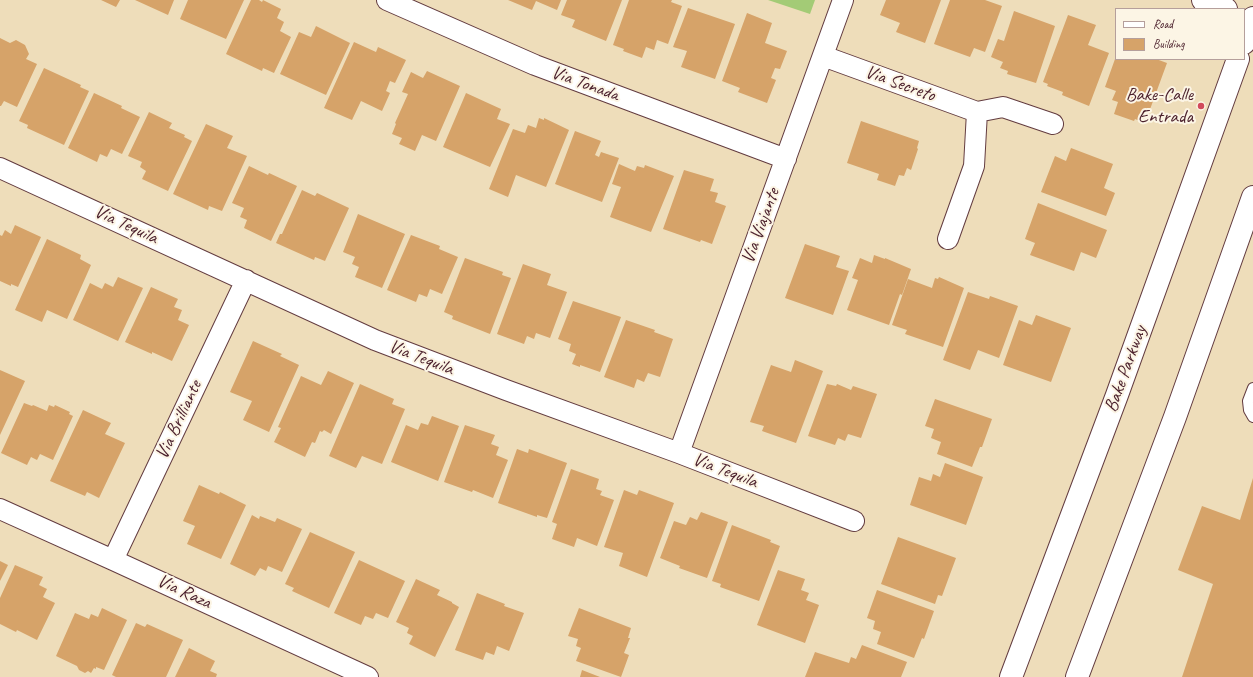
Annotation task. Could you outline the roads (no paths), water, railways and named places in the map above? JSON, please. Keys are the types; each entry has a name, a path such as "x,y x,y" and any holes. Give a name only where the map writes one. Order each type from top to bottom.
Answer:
{"main road":[{"path":"1202,0 1223,8"},
{"path":"1245,40 1253,19"},
{"name":"Bake Parkway","path":"1011,677 1117,395 1238,60"},
{"path":"1077,677 1175,417 1253,197"}],"street":[{"name":"Via Tonada","path":"387,0 535,65 786,159"},
{"name":"Via Viajante","path":"680,453 843,0"},
{"name":"Via Secreto","path":"823,56 977,112"},
{"path":"948,239 974,166 977,112 1003,107 1053,124"},
{"name":"Via Tequila","path":"0,168 375,340 680,453 854,521"},
{"name":"Via Brilliante","path":"114,560 246,280"},
{"name":"Via Raza","path":"0,510 114,560 368,677"}],"lane":[{"path":"1253,388 1248,401 1249,410 1253,417"}],"place":[{"name":"Bake-Calle Entrada","path":"1201,106"}]}
